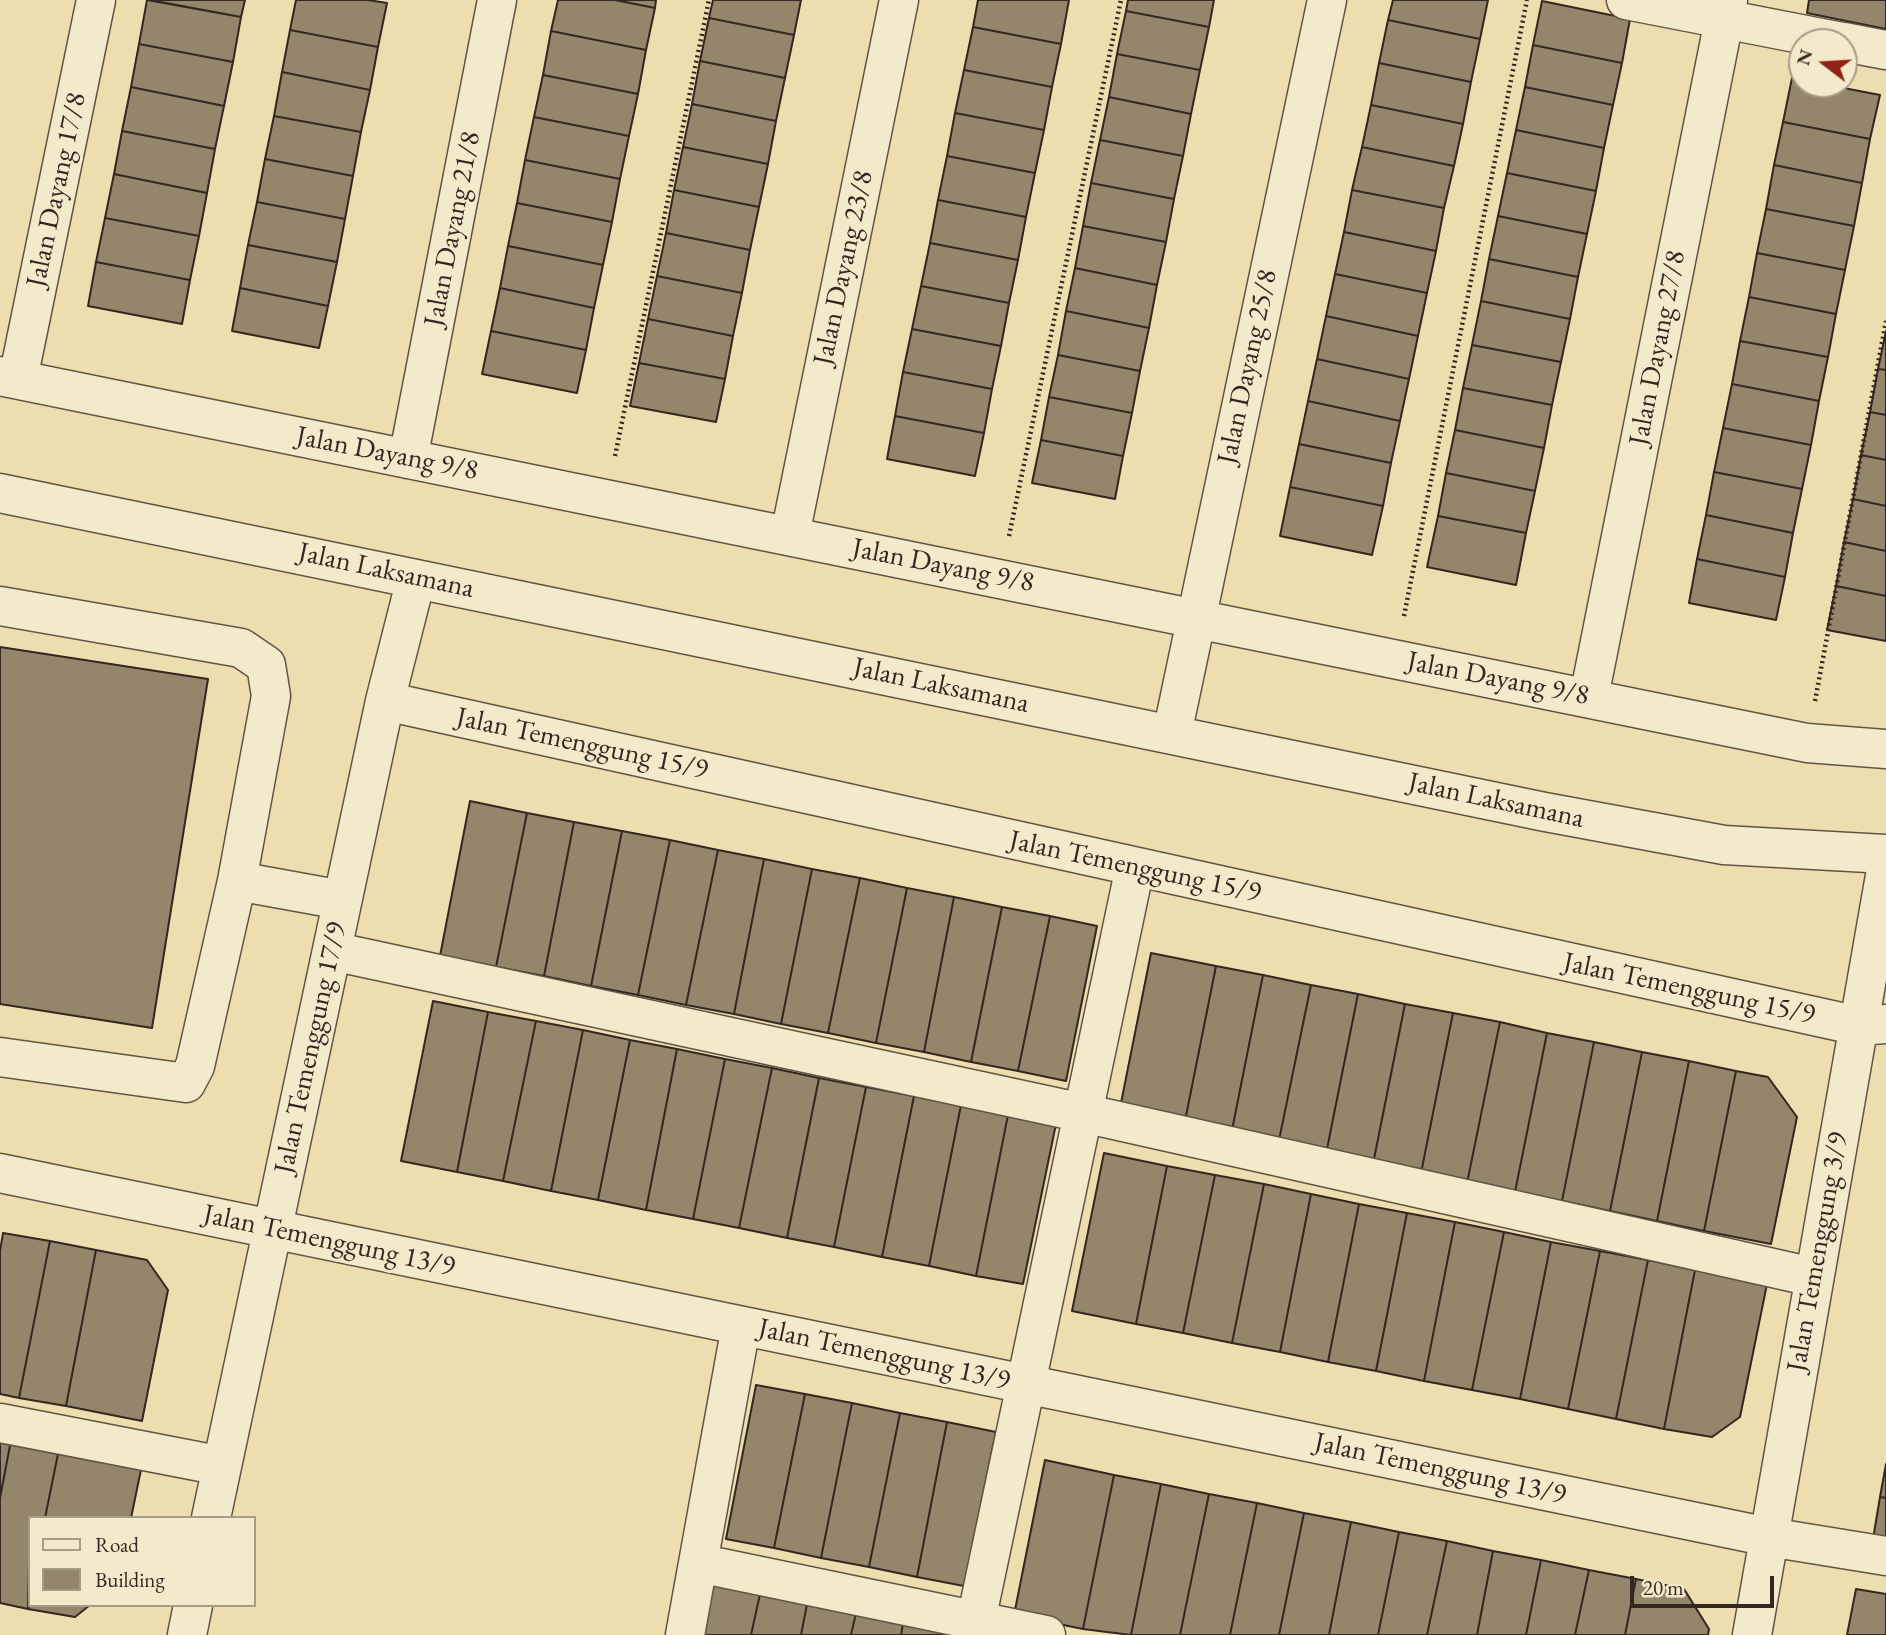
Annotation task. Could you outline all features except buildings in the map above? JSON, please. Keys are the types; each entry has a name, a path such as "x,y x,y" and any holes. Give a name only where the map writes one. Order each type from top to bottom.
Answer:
{"street":[{"name":"Jalan Dayang 17/8","path":"9,377 96,0"},
{"name":"Jalan Dayang 21/8","path":"408,459 497,0"},
{"name":"Jalan Dayang 23/8","path":"790,535 899,0"},
{"name":"Jalan Dayang 25/8","path":"1172,734 1327,0"},
{"path":"1626,0 1726,10 1792,28"},
{"name":"Jalan Dayang 27/8","path":"1589,697 1726,10"},
{"path":"1858,45 1886,51"},
{"name":"Jalan Dayang 9/8","path":"9,377 1807,743 1886,750"},
{"name":"Jalan Laksamana","path":"0,493 1545,812 1724,845 1886,854"},
{"name":"Jalan Temenggung 17/9","path":"211,1516 385,701 416,579"},
{"path":"0,606 241,648 266,665 271,696 237,881 195,1066 186,1083 0,1057"},
{"name":"Jalan Temenggung 15/9","path":"385,701 1135,867 1873,1025"},
{"path":"975,1627 1135,867"},
{"name":"Jalan Temenggung 3/9","path":"1752,1635 1812,1277 1873,1025 1886,870"},
{"path":"237,881 342,900"},
{"path":"332,951 1083,1113 1812,1277"},
{"name":"Jalan Temenggung 13/9","path":"0,1173 1769,1536 1886,1556"},
{"path":"685,1635 741,1326"},
{"path":"0,1423 222,1466"},
{"path":"698,1563 975,1627 1046,1635"},
{"path":"187,1635 193,1607"}],"path":[{"path":"607,498 709,0"},
{"path":"1000,578 1121,0"},
{"path":"1396,658 1527,0"},
{"path":"1807,743 1886,321"}]}
